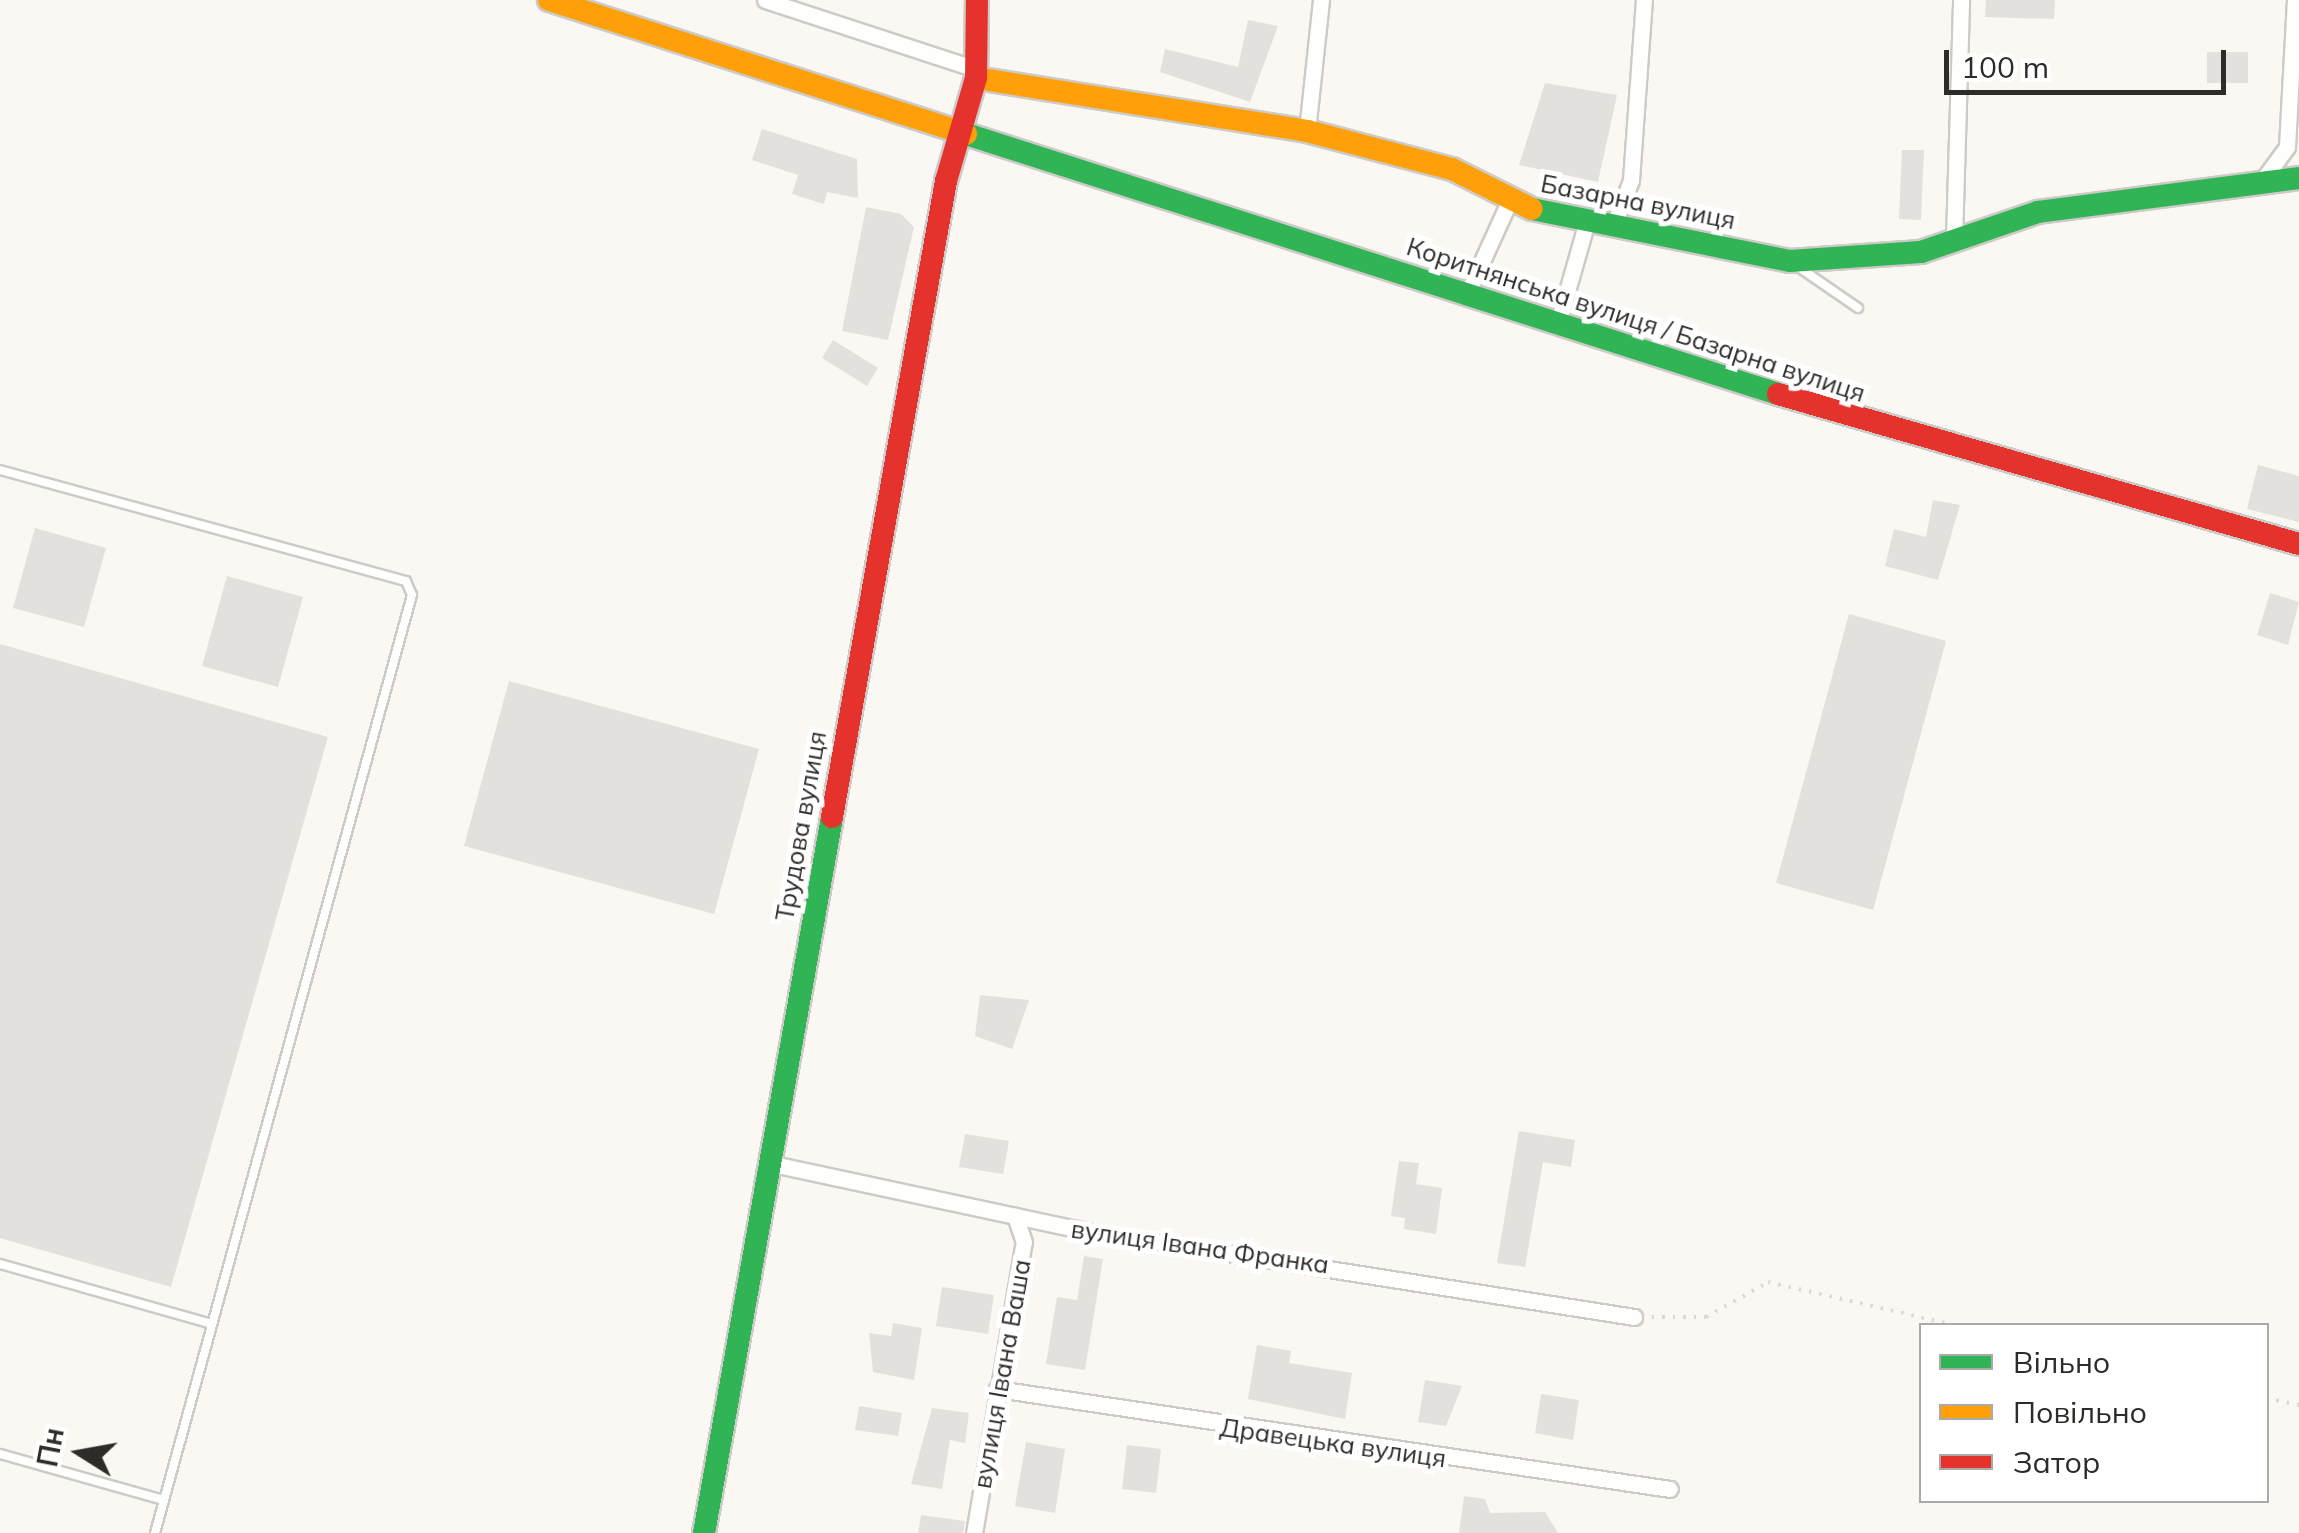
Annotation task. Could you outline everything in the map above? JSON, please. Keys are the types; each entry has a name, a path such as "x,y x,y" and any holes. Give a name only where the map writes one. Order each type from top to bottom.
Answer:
{"street":[{"name":"Коритнянська вулиця / Базарна вулиця","path":"549,0 2014,468 2299,544"},
{"path":"765,0 976,74"},
{"name":"Трудова вулиця","path":"704,1533 768,1164 976,74 977,0"},
{"path":"1308,131 1321,0"},
{"path":"1613,227 1631,180 1644,0"},
{"path":"1954,239 1960,0"},
{"path":"2261,181 2288,147 2295,0"},
{"name":"Базарна вулиця","path":"976,74 1308,131 1452,169 1508,204 1790,261 1850,262 1954,239 2038,212 2299,178"},
{"path":"1468,294 1508,204"},
{"path":"1558,323 1587,221"},
{"name":"вулиця Івана Франка","path":"768,1164 1015,1216 1634,1317"},
{"name":"вулиця Івана Ваша","path":"974,1533 1024,1242 1015,1216"},
{"name":"Дравецька вулиця","path":"998,1389 1670,1489"}],"lane":[{"path":"1790,261 1858,308"},
{"path":"0,470 406,581 412,596 155,1533"},
{"path":"0,1264 212,1324"},
{"path":"0,1454 164,1500"}],"path":[{"path":"1634,1317 1706,1317 1768,1282 1945,1323"},
{"path":"2269,1399 2299,1406"}],"building":[{"path":"1986,0 2055,0 2054,19 1985,17"},
{"path":"1248,20 1278,26 1250,102 1160,72 1165,49 1238,67"},
{"path":"2207,52 2248,52 2248,83 2207,83"},
{"path":"1545,83 1617,95 1598,182 1519,165"},
{"path":"762,129 857,159 858,198 827,192 824,204 792,194 798,175 752,160"},
{"path":"1902,150 1924,150 1921,220 1899,219"},
{"path":"866,207 901,214 914,227 888,340 842,331"},
{"path":"833,340 878,368 867,386 822,358"},
{"path":"2258,465 2299,476 2299,522 2247,509"},
{"path":"1933,500 1960,505 1938,580 1885,566 1894,529 1926,537"},
{"path":"35,528 106,548 84,627 13,608"},
{"path":"227,576 303,597 278,687 202,666"},
{"path":"2270,593 2299,602 2288,645 2257,635"},
{"path":"1849,614 1946,641 1873,910 1776,883"},
{"path":"0,644 328,737 171,1287 0,1238"},
{"path":"509,681 759,749 714,914 464,846"},
{"path":"980,995 1029,1000 1012,1049 975,1036"},
{"path":"1519,1131 1575,1140 1571,1167 1543,1162 1525,1267 1497,1263"},
{"path":"965,1134 1009,1141 1003,1174 959,1167"},
{"path":"1399,1161 1419,1163 1416,1184 1442,1188 1436,1234 1404,1229 1405,1218 1391,1216"},
{"path":"1084,1256 1103,1259 1085,1370 1046,1364 1057,1297 1077,1300"},
{"path":"942,1287 994,1295 988,1334 936,1326"},
{"path":"893,1323 922,1328 914,1380 873,1372 869,1333 891,1336"},
{"path":"1257,1345 1291,1351 1289,1363 1352,1373 1345,1419 1248,1399"},
{"path":"1425,1380 1462,1386 1446,1426 1418,1422"},
{"path":"1541,1394 1579,1400 1573,1440 1535,1433"},
{"path":"859,1406 902,1413 898,1436 855,1430"},
{"path":"932,1408 969,1413 965,1443 950,1440 942,1489 911,1484"},
{"path":"1026,1442 1065,1449 1055,1513 1015,1506"},
{"path":"1127,1445 1161,1449 1156,1493 1122,1489"},
{"path":"1464,1496 1485,1499 1490,1513 1545,1512 1558,1533 1459,1533"},
{"path":"921,1515 965,1521 963,1533 918,1533"}],"traffic: fast":[{"path":"966,134 1778,394"},
{"path":"1532,209 1790,261 1921,252 2038,212 2299,178"},
{"path":"704,1533 832,817"}],"traffic: slow":[{"path":"549,0 966,134"},
{"path":"976,78 1307,131 1452,169 1532,209"}],"traffic: jam":[{"path":"832,817 946,181 976,78 977,0"},
{"path":"1778,394 2299,544"}]}
